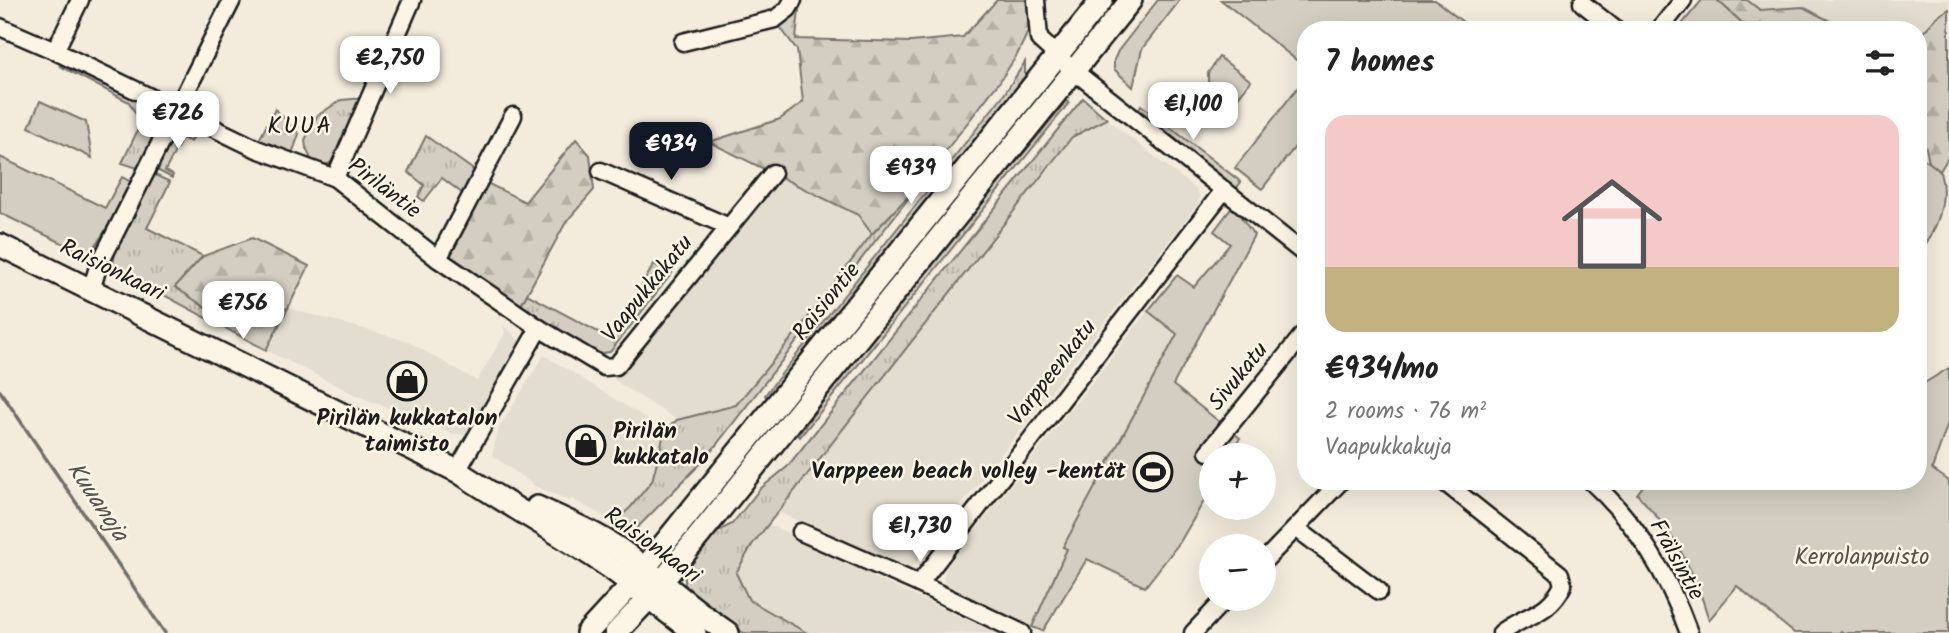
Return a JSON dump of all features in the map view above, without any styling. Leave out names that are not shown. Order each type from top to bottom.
[{"type":"main road","name":"Raisiontie","points":[[587,633],[638,577],[1102,0]]},
{"type":"main road","name":"Raisiontie","points":[[616,633],[655,591],[1131,0]]},
{"type":"main road","name":"Raisionkaari","points":[[0,245],[461,473],[493,485],[581,527],[617,548],[638,577],[695,633]]},
{"type":"main road","name":"Raisionkaari","points":[[655,591],[728,633]]},
{"type":"street","points":[[55,51],[80,0]]},
{"type":"street","points":[[91,290],[99,267],[232,0]]},
{"type":"street","points":[[335,178],[412,0]]},
{"type":"street","points":[[683,42],[775,19],[788,9],[793,0]]},
{"type":"street","points":[[1036,0],[1039,39],[1074,71],[1297,248]]},
{"type":"street","points":[[1666,21],[1683,0]]},
{"type":"street","points":[[1582,3],[1605,21]]},
{"type":"street","name":"Piriläntie","points":[[0,27],[257,149],[335,178],[438,259],[538,328]]},
{"type":"street","points":[[438,259],[513,116]]},
{"type":"street","points":[[601,171],[727,226]]},
{"type":"street","name":"Vaapukkakatu","points":[[538,328],[604,367],[615,366],[773,173]]},
{"type":"street","name":"Varppeenkatu","points":[[919,584],[1224,190]]},
{"type":"street","points":[[461,473],[538,328]]},
{"type":"street","name":"Sivukatu","points":[[1215,443],[1297,342]]},
{"type":"street","points":[[1276,549],[1332,490]]},
{"type":"street","points":[[1455,490],[1560,574],[1563,585],[1547,607],[1502,633]]},
{"type":"street","name":"Frälsintie","points":[[1600,490],[1626,518],[1648,550],[1664,577],[1689,633]]},
{"type":"street","points":[[1296,528],[1379,591]]},
{"type":"street","points":[[801,532],[1022,633]]},
{"type":"street","points":[[1193,633],[1214,611]]},
{"type":"shaded area","points":[[1747,0],[1949,0],[1949,92],[1927,120],[1927,21],[1774,21]]},
{"type":"shaded area","points":[[1107,119],[1197,190],[1200,197],[1198,204],[915,564],[902,568],[778,512],[1072,137]]},
{"type":"shaded area","points":[[779,177],[858,215],[872,234],[796,333],[736,405],[677,420],[614,380]]},
{"type":"shaded area","points":[[288,308],[407,341],[477,381],[505,333],[503,324],[526,347],[465,435],[454,434],[360,397],[266,350]]},
{"type":"shaded area","points":[[1148,311],[1177,334],[1063,546],[1067,549],[1032,627],[949,589],[943,580],[945,569]]},
{"type":"shaded area","points":[[544,355],[665,430],[652,481],[630,508],[614,522],[572,499],[570,501],[535,486],[492,455],[499,428]]},
{"type":"shaded area","points":[[768,524],[872,571],[871,576],[996,633],[807,633],[749,600],[736,573]]},
{"type":"green space","points":[[800,0],[796,39],[911,42],[963,37],[997,0],[1030,0],[1029,30],[1000,81],[919,185],[872,234],[858,215],[709,142],[780,119],[803,102],[797,50],[780,27],[792,17]]},
{"type":"green space","points":[[1158,0],[1180,0],[1142,49],[1133,87],[1114,69],[1114,60]]},
{"type":"green space","points":[[1221,0],[1435,0],[1462,21],[1297,21],[1297,61]]},
{"type":"green space","points":[[1702,0],[1717,0],[1740,21],[1684,21]]},
{"type":"green space","points":[[1717,0],[1747,0],[1760,10],[1803,7],[1830,21],[1740,21]]},
{"type":"green space","points":[[1949,9],[1949,156],[1940,171],[1929,163],[1927,153],[1927,28]]},
{"type":"green space","points":[[1219,57],[1251,81],[1228,110],[1208,92],[1208,73]]},
{"type":"green space","points":[[66,61],[164,110],[166,119],[141,169],[122,163],[144,117],[135,113],[129,102],[60,66]]},
{"type":"green space","points":[[1025,62],[1025,76],[1012,97],[781,386],[767,398],[765,395],[1005,93]]},
{"type":"green space","points":[[1297,88],[1297,144],[1262,189],[1235,168]]},
{"type":"green space","points":[[366,98],[339,157],[327,164],[313,164],[305,140],[317,116],[341,100]]},
{"type":"green space","points":[[1083,98],[1107,119],[1072,137],[752,545],[736,573],[749,600],[807,633],[744,633],[712,613],[691,595],[685,584],[685,573],[690,562],[711,535],[732,524],[760,489],[787,467]]},
{"type":"green space","points":[[1067,100],[1069,103],[800,437],[798,435],[863,349]]},
{"type":"green space","points":[[40,101],[86,122],[92,158],[29,127]]},
{"type":"green space","points":[[1141,105],[1241,182],[1236,189],[1139,109]]},
{"type":"green space","points":[[275,109],[299,134],[292,154],[287,155],[259,140]]},
{"type":"green space","points":[[186,121],[196,125],[198,130],[191,142],[182,138],[165,171],[173,175],[172,178],[153,168],[179,123]]},
{"type":"green space","points":[[426,136],[475,171],[463,194],[442,178],[424,201],[418,197],[424,185],[408,172]]},
{"type":"green space","points":[[576,139],[590,155],[594,190],[566,222],[521,305],[445,257],[487,183],[525,202]]},
{"type":"green space","points":[[0,157],[105,208],[122,177],[135,184],[89,256],[0,213]]},
{"type":"green space","points":[[1927,161],[1940,172],[1943,194],[1939,216],[1927,242]]},
{"type":"green space","points":[[976,170],[978,172],[964,195],[805,395],[801,392],[819,366]]},
{"type":"green space","points":[[153,174],[170,182],[147,228],[203,256],[175,287],[230,293],[252,314],[288,308],[266,350],[121,272],[113,264],[116,248]]},
{"type":"green space","points":[[919,185],[706,458],[635,530],[614,522],[630,508],[652,481],[665,430],[677,420],[736,405],[796,333],[872,234]]},
{"type":"green space","points":[[1233,206],[1254,235],[1173,385],[1240,438],[1237,443],[1199,443],[1199,510],[1180,542],[1145,587],[1087,559],[1043,631],[1032,627],[1067,549],[1063,547],[1177,334],[1148,311],[1177,275],[1194,287],[1230,244],[1214,231]]},
{"type":"green space","points":[[252,238],[309,266],[288,308],[252,314],[230,293],[205,307],[175,287],[203,256]]},
{"type":"green space","points":[[654,264],[672,273],[610,352],[596,354],[521,305],[527,294],[611,339]]},
{"type":"green space","name":"Kerrolanpuisto","points":[[1949,368],[1949,420],[1932,469],[1949,481],[1949,633],[1794,633],[1737,586],[1709,620],[1697,584],[1681,552],[1662,523],[1637,494],[1640,490],[1927,490],[1927,381]]},
{"type":"waterway","name":"Kuuanoja","points":[[0,391],[165,633]]},
{"type":"place","name":"Pirilän kukkatalon taimisto","points":[[407,381]]},
{"type":"place","name":"Pirilän kukkatalo","points":[[586,445]]},
{"type":"place","name":"Varppeen beach volley -kentät","points":[[1153,472]]},
{"type":"district","name":"KUUA","points":[[300,126]]}]
